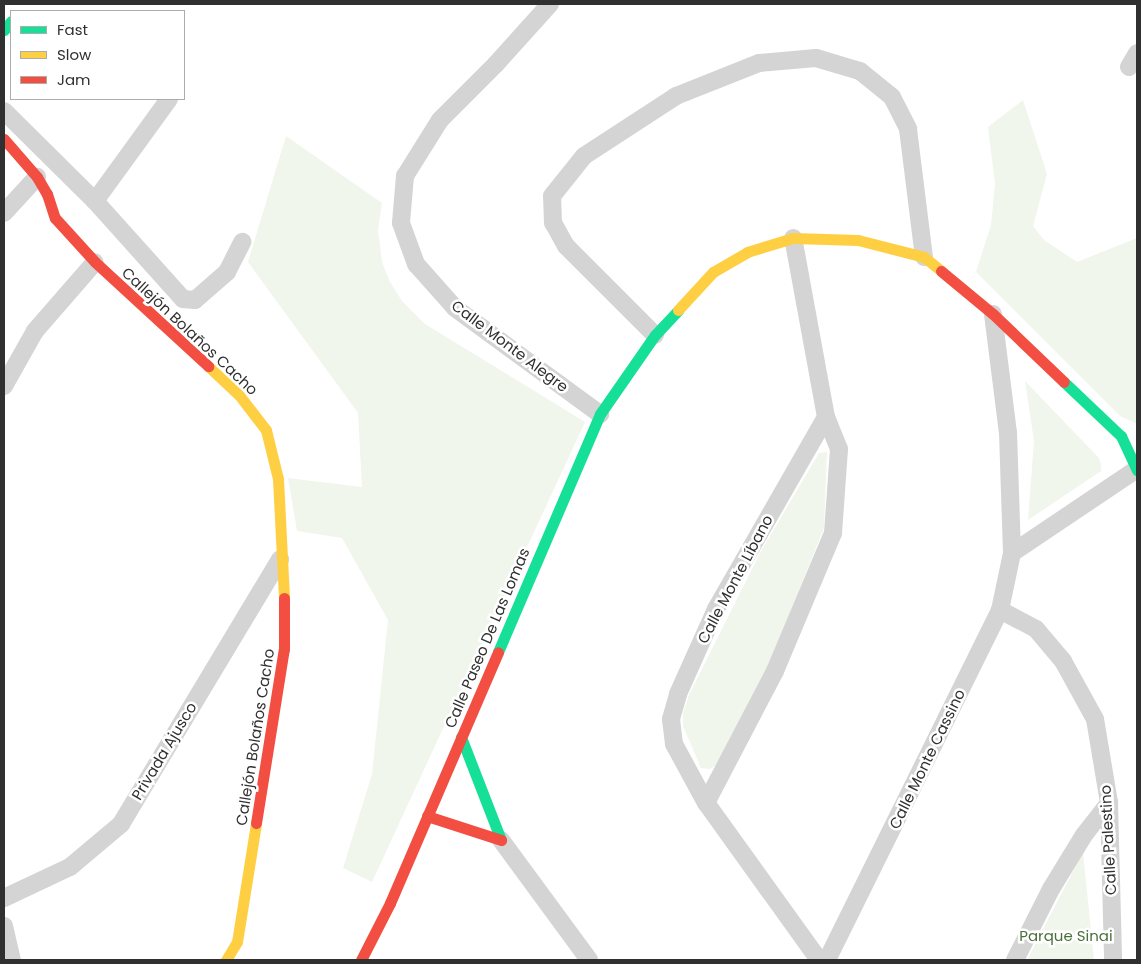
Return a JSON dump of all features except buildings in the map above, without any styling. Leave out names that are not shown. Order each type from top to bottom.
[{"type":"street","name":"Calle Monte Alegre","points":[[550,4],[496,64],[440,120],[405,176],[401,223],[416,264],[455,308],[600,414]]},
{"type":"street","points":[[655,335],[566,246],[554,223],[552,196],[584,156],[676,96],[759,63],[816,58],[860,71],[892,97],[908,129],[924,257],[993,314],[1121,436],[1137,469],[1012,552]]},
{"type":"street","points":[[95,201],[168,100]]},
{"type":"street","points":[[4,111],[95,201],[183,299],[195,300],[227,272],[242,242]]},
{"type":"street","name":"Callejón Bolaños Cacho","points":[[4,139],[37,178],[47,194],[55,218],[95,262],[239,394],[266,430],[278,479],[280,559],[285,610],[284,649],[237,942],[226,960]]},
{"type":"street","points":[[4,213],[37,178]]},
{"type":"street","name":"Calle Paseo De Las Lomas","points":[[368,957],[600,414],[655,335],[713,272],[747,252],[794,238],[858,240],[924,257]]},
{"type":"street","points":[[706,803],[775,671],[833,533],[839,449],[826,417],[794,238]]},
{"type":"street","points":[[4,386],[35,332],[95,262]]},
{"type":"street","name":"Calle Monte Cassino","points":[[827,960],[1000,610],[1012,552],[1008,433],[993,314]]},
{"type":"street","name":"Calle Monte Líbano","points":[[819,960],[706,803],[674,744],[671,719],[678,694],[716,609],[826,417]]},
{"type":"street","points":[[1121,436],[1137,440]]},
{"type":"street","name":"Privada Ajusco","points":[[4,898],[70,867],[121,824],[280,559]]},
{"type":"street","name":"Calle Palestino","points":[[1000,610],[1036,628],[1063,661],[1095,719],[1109,803],[1113,960]]},
{"type":"street","points":[[461,737],[501,840],[589,960]]},
{"type":"street","points":[[1015,960],[1075,851],[1109,803]]},
{"type":"street","points":[[427,816],[501,840]]},
{"type":"street","points":[[4,926],[12,960]]},
{"type":"green space","points":[[1023,100],[1047,174],[1033,226],[1044,240],[1077,262],[1137,238],[1137,424],[1120,416],[976,272],[991,225],[995,184],[988,127]]},
{"type":"green space","points":[[286,136],[382,203],[378,230],[382,262],[390,282],[402,301],[425,324],[585,422],[372,882],[343,868],[372,774],[388,620],[342,538],[297,531],[288,478],[362,487],[358,413],[248,262]]},
{"type":"green space","points":[[1025,381],[1099,458],[1101,464],[1101,471],[1028,520],[1034,441]]},
{"type":"green space","points":[[827,452],[824,528],[768,667],[718,764],[710,769],[701,768],[683,726],[683,713],[689,695],[760,553],[819,453]]},
{"type":"green space","name":"Parque Sinai","points":[[1083,852],[1094,960],[1027,960]]},
{"type":"traffic: fast","points":[[4,30],[10,22]]},
{"type":"traffic: fast","points":[[498,652],[600,414],[655,335],[678,310]]},
{"type":"traffic: fast","points":[[1064,382],[1121,436],[1137,470]]},
{"type":"traffic: fast","points":[[461,737],[501,840]]},
{"type":"traffic: slow","points":[[678,310],[713,272],[747,252],[793,238],[858,240],[924,257],[941,271]]},
{"type":"traffic: slow","points":[[208,366],[239,395],[266,430],[278,479],[284,598]]},
{"type":"traffic: slow","points":[[226,960],[237,942],[256,823]]},
{"type":"traffic: jam","points":[[4,139],[37,177],[47,194],[55,218],[95,262],[208,366]]},
{"type":"traffic: jam","points":[[941,271],[993,314],[1064,382]]},
{"type":"traffic: jam","points":[[256,823],[284,649],[284,598]]},
{"type":"traffic: jam","points":[[361,960],[390,903],[498,652]]},
{"type":"traffic: jam","points":[[427,816],[501,840]]}]
